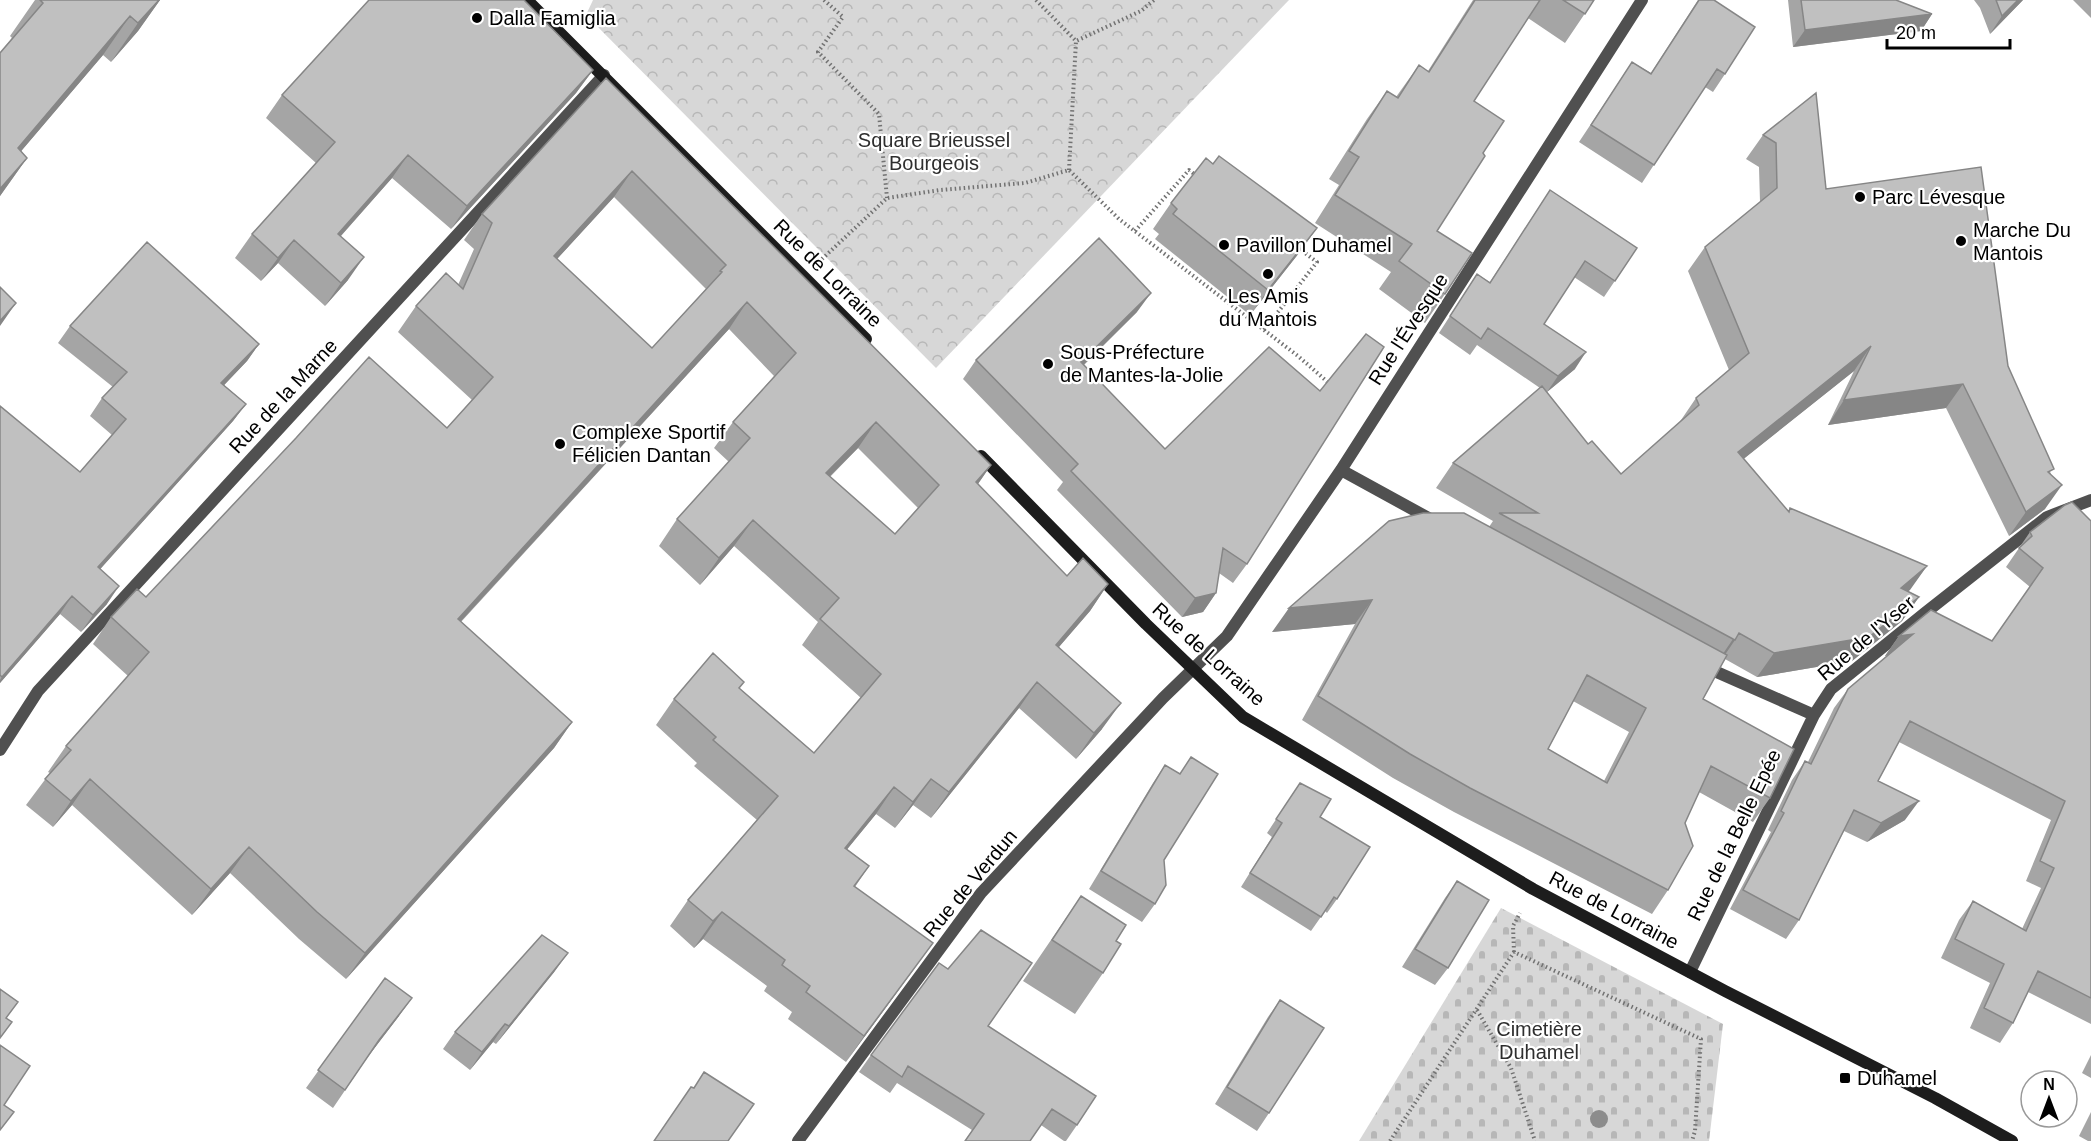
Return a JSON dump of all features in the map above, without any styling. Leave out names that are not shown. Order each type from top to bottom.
[{"type":"street","name":"Rue de Lorraine","points":[[527,0],[878,351]]},
{"type":"street","name":"Rue l'Évesque","points":[[1194,669],[1227,636],[1341,470],[1642,0]]},
{"type":"street","name":"Rue de la Marne","points":[[0,750],[38,691],[604,75]]},
{"type":"street","name":"Rue de Lorraine","points":[[970,445],[1146,624],[1243,717],[1533,889],[1935,1098],[2012,1141]]},
{"type":"street","points":[[1341,470],[1445,526]]},
{"type":"street","name":"Rue de l'Yser","points":[[1814,715],[1831,689],[2047,517],[2091,500]]},
{"type":"street","points":[[1692,660],[1712,671],[1814,715]]},
{"type":"street","name":"Rue de Verdun","points":[[798,1141],[981,893],[1163,698],[1194,669]]},
{"type":"street","name":"Rue de la Belle Epée","points":[[1690,972],[1814,715]]},
{"type":"path","points":[[824,0],[843,17],[818,52],[879,114],[887,198]]},
{"type":"path","points":[[1036,0],[1076,41],[1069,170],[1119,219],[1298,356],[1372,421]]},
{"type":"path","points":[[1076,41],[1141,10],[1154,0]]},
{"type":"path","points":[[802,274],[813,267],[887,198],[940,190],[1025,183],[1069,170]]},
{"type":"path","points":[[1135,231],[1189,170],[1208,184]]},
{"type":"path","points":[[1264,330],[1317,262],[1290,242]]},
{"type":"path","points":[[1390,1141],[1514,952],[1513,926],[1533,889]]},
{"type":"path","points":[[1514,952],[1701,1039],[1695,1131],[1692,1141]]},
{"type":"path","points":[[1477,1010],[1511,1068],[1534,1141]]},
{"type":"green space","name":"Square Brieussel Bourgeois","points":[[593,0],[1289,0],[936,368],[586,15]]},
{"type":"green space","name":"Cimetière Duhamel","points":[[1501,908],[1723,1024],[1709,1141],[1359,1141]]},
{"type":"building","points":[[40,0],[159,0],[138,23],[130,16],[18,148],[27,158],[0,189],[0,53],[43,3]]},
{"type":"building","points":[[369,0],[524,0],[593,70],[467,206],[408,155],[338,234],[364,257],[341,283],[294,240],[278,258],[252,234],[335,142],[282,95]]},
{"type":"building","points":[[1475,0],[1540,0],[1474,101],[1504,121],[1483,153],[1485,156],[1437,231],[1472,253],[1445,294],[1399,261],[1412,244],[1335,195],[1359,157],[1349,151],[1387,91],[1398,98],[1419,65],[1429,72]]},
{"type":"building","points":[[1563,0],[1594,0],[1585,14]]},
{"type":"building","points":[[1699,0],[1714,0],[1755,27],[1725,74],[1717,69],[1654,165],[1591,125],[1632,62],[1651,74]]},
{"type":"building","points":[[1801,0],[1896,0],[1932,14],[1805,30]]},
{"type":"building","points":[[1996,0],[2018,0],[2002,16]]},
{"type":"building","points":[[606,78],[991,465],[976,482],[1067,576],[1083,558],[1108,584],[1056,645],[1121,703],[1094,733],[1037,682],[949,792],[931,779],[913,802],[894,787],[845,848],[869,866],[854,886],[933,943],[864,1036],[806,992],[810,986],[782,965],[785,960],[722,912],[713,921],[688,900],[778,796],[713,740],[716,737],[674,699],[713,653],[744,682],[739,688],[814,753],[881,674],[820,619],[839,598],[753,520],[719,558],[677,519],[750,438],[733,422],[796,353],[747,302],[458,619],[572,722],[365,953],[317,912],[249,847],[211,889],[90,779],[71,801],[45,779],[71,750],[66,746],[149,652],[111,617],[137,589],[146,597],[369,357],[447,428],[493,377],[416,306],[446,273],[463,289],[492,223],[482,214]],"holes":[[[632,171],[726,265],[652,348],[554,256]],[[876,422],[939,485],[895,534],[826,473]]]},
{"type":"building","points":[[1816,93],[1826,189],[1981,167],[2008,366],[2054,469],[2048,472],[2062,485],[2026,512],[1963,384],[1844,400],[1871,346],[1738,452],[1789,512],[1790,508],[1927,566],[1901,588],[1919,597],[1869,637],[1774,653],[1739,633],[1735,640],[1733,639],[1499,513],[1538,513],[1453,463],[1542,386],[1588,444],[1592,441],[1621,474],[1699,405],[1696,398],[1749,353],[1705,247],[1777,188],[1776,143],[1763,135]]},
{"type":"building","points":[[1219,156],[1317,228],[1268,290],[1173,214],[1177,209],[1171,203],[1206,158],[1213,164]]},
{"type":"building","points":[[1550,190],[1637,248],[1615,281],[1585,261],[1544,324],[1586,352],[1558,376],[1488,328],[1481,339],[1450,316],[1477,274],[1490,283]]},
{"type":"building","points":[[1099,238],[1151,293],[1081,362],[1165,449],[1269,347],[1320,391],[1366,334],[1384,347],[1247,564],[1223,548],[1216,593],[1195,598],[1071,471],[1078,464],[976,360]]},
{"type":"building","points":[[147,242],[259,344],[221,383],[246,404],[98,567],[119,586],[93,615],[72,596],[2,677],[0,675],[0,406],[80,472],[126,419],[102,398],[127,372],[70,326]]},
{"type":"building","points":[[0,287],[16,303],[0,321]]},
{"type":"building","points":[[2072,502],[2091,521],[2091,998],[2038,971],[2013,1023],[1984,1008],[2004,964],[1955,939],[1973,901],[2026,931],[2054,868],[2040,861],[2065,801],[1910,721],[1878,781],[1919,801],[1881,823],[1854,810],[1799,920],[1743,890],[1784,813],[1781,811],[1805,761],[1811,764],[1848,689],[1913,634],[1899,636],[1931,610],[1992,641],[2043,568],[2019,548],[2032,536],[2030,532]]},
{"type":"building","points":[[1423,513],[1464,513],[1727,655],[1703,699],[1794,749],[1770,798],[1711,766],[1685,823],[1693,846],[1668,890],[1470,788],[1410,754],[1318,696],[1372,600],[1289,608],[1389,521]],"holes":[[[1587,675],[1646,708],[1607,783],[1548,749]]]},
{"type":"building","points":[[1191,757],[1218,774],[1164,860],[1166,885],[1155,904],[1101,871],[1165,765],[1180,774]]},
{"type":"building","points":[[1300,783],[1331,799],[1320,817],[1370,847],[1337,899],[1334,897],[1321,917],[1250,873],[1282,823],[1276,819]]},
{"type":"building","points":[[1457,881],[1489,900],[1448,968],[1415,949]]},
{"type":"building","points":[[1081,896],[1126,925],[1116,941],[1121,944],[1103,973],[1052,940]]},
{"type":"building","points":[[981,930],[1032,963],[988,1026],[1096,1096],[1077,1125],[1052,1109],[1030,1141],[965,1141],[984,1114],[908,1066],[902,1077],[871,1055],[939,963],[948,969]]},
{"type":"building","points":[[542,935],[568,953],[509,1026],[505,1024],[482,1052],[455,1032]]},
{"type":"building","points":[[385,978],[412,998],[379,1040],[345,1090],[318,1070]]},
{"type":"building","points":[[0,989],[18,1002],[6,1018],[12,1022],[0,1038]]},
{"type":"building","points":[[1280,1000],[1324,1028],[1269,1113],[1227,1087]]},
{"type":"building","points":[[0,1045],[30,1066],[4,1105],[14,1112],[0,1130]]},
{"type":"building","points":[[704,1072],[754,1104],[728,1141],[654,1141],[691,1087],[694,1088]]},
{"type":"place","name":"Dalla Famiglia","points":[[477,18]]},
{"type":"place","name":"Parc Lévesque","points":[[1860,197]]},
{"type":"place","name":"Marche Du Mantois","points":[[1961,241]]},
{"type":"place","name":"Pavillon Duhamel","points":[[1224,245]]},
{"type":"place","name":"Les Amis du Mantois","points":[[1268,274]]},
{"type":"place","name":"Sous-Préfecture de Mantes-la-Jolie","points":[[1048,364]]},
{"type":"place","name":"Complexe Sportif Félicien Dantan","points":[[560,444]]},
{"type":"place","name":"Duhamel","points":[[1845,1078]]}]
